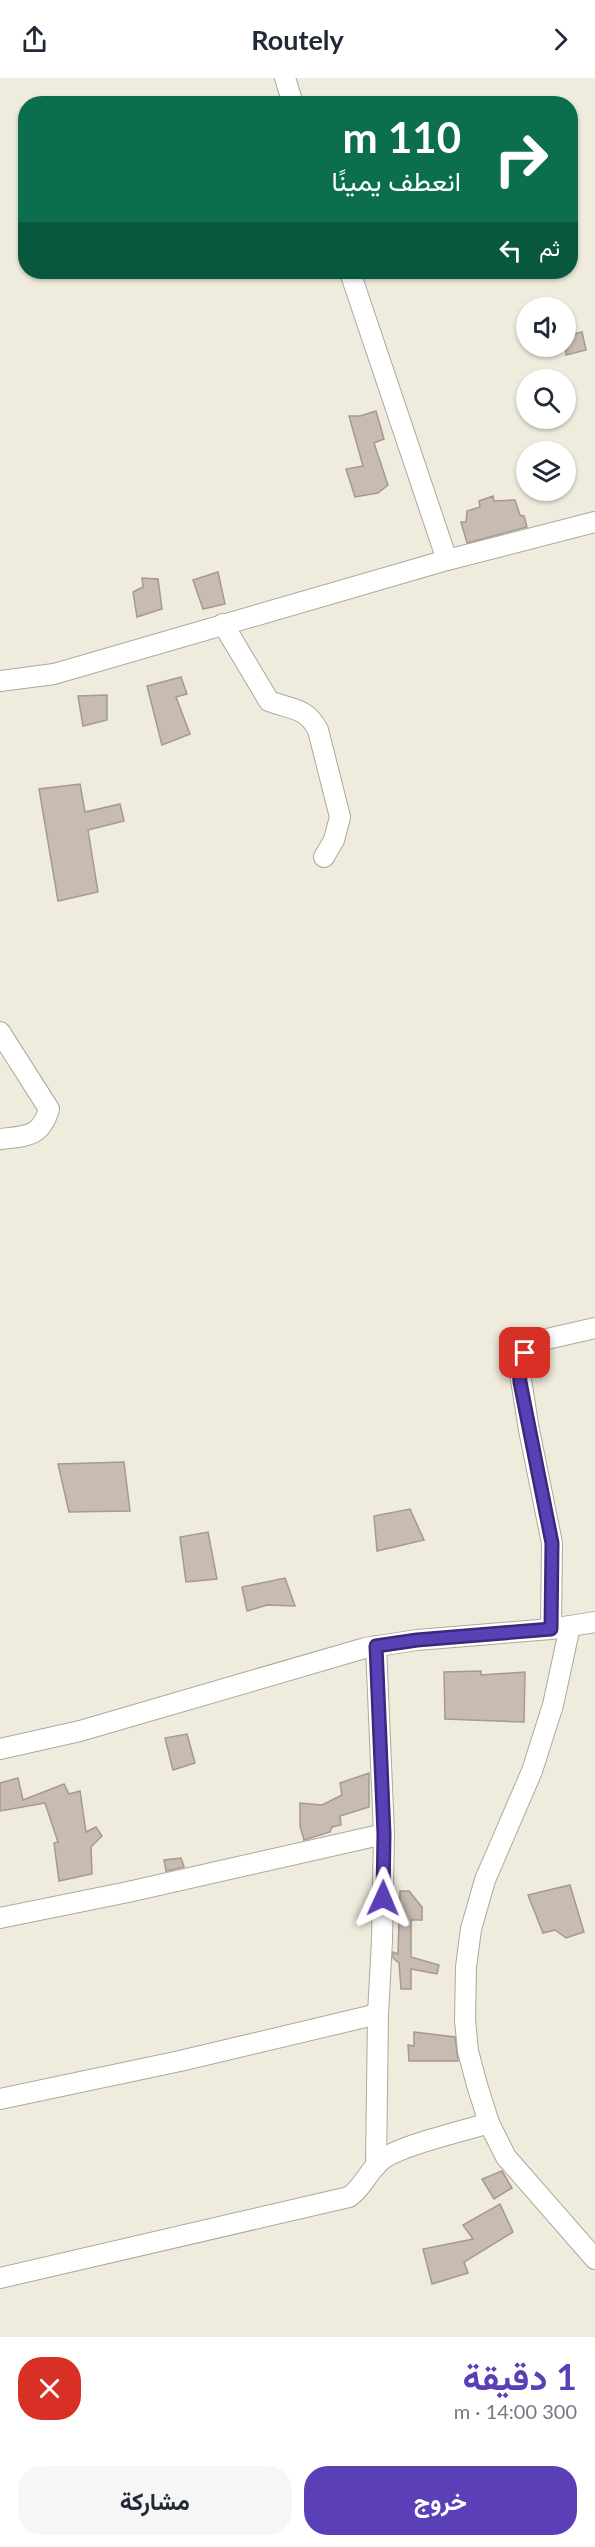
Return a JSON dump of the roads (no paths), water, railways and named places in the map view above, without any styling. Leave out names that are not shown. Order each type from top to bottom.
[{"type":"street","points":[[285,78],[291,96]]},
{"type":"street","points":[[352,279],[447,560]]},
{"type":"street","points":[[0,681],[54,674],[447,560],[595,522]]},
{"type":"street","points":[[223,624],[269,701],[304,711],[318,730],[340,817],[334,840],[324,857]]},
{"type":"street","points":[[0,1032],[49,1109],[44,1125],[32,1134],[0,1139]]},
{"type":"street","points":[[595,1328],[534,1342],[525,1353],[519,1367],[552,1543],[560,1628],[553,1706],[532,1772],[485,1880],[471,1929],[466,1967],[465,2020],[468,2051],[489,2123],[506,2157],[595,2259]]},
{"type":"street","points":[[0,1749],[80,1731],[304,1664],[376,1646],[417,1640],[560,1628],[595,1622]]},
{"type":"street","points":[[376,1646],[384,1834],[376,2166]]},
{"type":"street","points":[[0,1918],[128,1892],[384,1834]]},
{"type":"street","points":[[0,2099],[180,2061],[378,2014]]},
{"type":"street","points":[[0,2278],[349,2197],[359,2190],[383,2159],[398,2151],[489,2123]]}]
